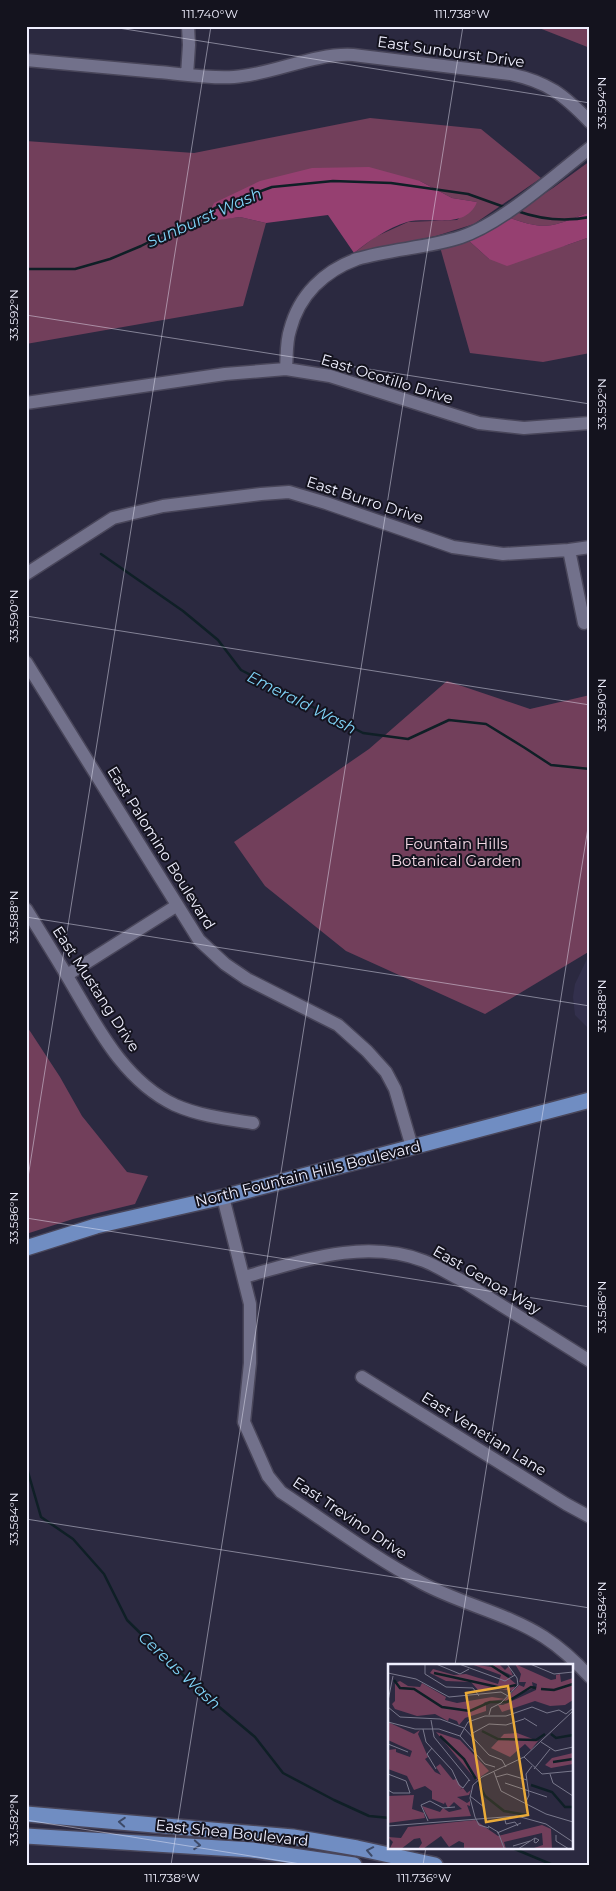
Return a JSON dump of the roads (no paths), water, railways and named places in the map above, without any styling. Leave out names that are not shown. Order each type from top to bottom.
[{"type":"main road","name":"North Fountain Hills Boulevard","points":[[26,1248],[96,1226],[223,1197],[590,1100]]},
{"type":"main road","name":"East Shea Boulevard","points":[[26,1814],[293,1837],[435,1865]]},
{"type":"main road","name":"East Shea Boulevard","points":[[26,1836],[252,1850],[354,1865]]},
{"type":"street","points":[[187,75],[188,26]]},
{"type":"street","name":"East Sunburst Drive","points":[[26,60],[187,75],[233,77],[256,74],[320,57],[353,55],[524,77],[558,91],[590,122]]},
{"type":"street","points":[[286,369],[290,329],[310,289],[324,277],[357,259],[442,242],[479,229],[536,190],[590,148]]},
{"type":"street","name":"East Ocotillo Drive","points":[[26,403],[225,374],[286,369],[330,376],[479,423],[524,428],[590,423]]},
{"type":"street","name":"East Burro Drive","points":[[26,574],[113,518],[163,506],[289,492],[326,502],[453,547],[504,554],[590,547]]},
{"type":"street","points":[[569,550],[584,622]]},
{"type":"street","name":"East Palomino Boulevard","points":[[26,662],[176,906],[199,940],[224,964],[247,979],[338,1025],[367,1051],[386,1072],[396,1089],[412,1147]]},
{"type":"street","points":[[67,975],[176,906]]},
{"type":"street","name":"East Mustang Drive","points":[[26,909],[117,1056],[134,1075],[152,1090],[174,1104],[196,1112],[253,1123]]},
{"type":"street","name":"East Trevino Drive","points":[[223,1197],[250,1304],[250,1363],[244,1422],[268,1476],[281,1492],[389,1565],[424,1585],[517,1623],[544,1637],[576,1661],[590,1677]]},
{"type":"street","name":"East Genoa Way","points":[[244,1277],[347,1252],[374,1251],[408,1256],[424,1261],[455,1277],[590,1360]]},
{"type":"street","name":"East Venetian Lane","points":[[362,1377],[590,1517]]},
{"type":"waterway","name":"Sunburst Wash","points":[[26,269],[75,269],[110,259],[141,246],[215,208],[272,187],[333,181],[391,183],[468,194],[507,208]]},
{"type":"waterway","name":"Sunburst Wash","points":[[517,211],[553,219],[590,217]]},
{"type":"waterway","name":"Emerald Wash","points":[[101,554],[183,611],[218,640],[241,670],[363,733],[408,739],[449,720],[486,724],[551,765],[590,769]]},
{"type":"waterway","name":"Cereus Wash","points":[[26,1465],[41,1517],[73,1539],[104,1574],[127,1620],[193,1685],[255,1737],[283,1773],[369,1816],[388,1818]]},
{"type":"waterway","name":"Cereus Wash","points":[[512,1848],[553,1865]]},
{"type":"park label","name":"Fountain Hills Botanical Garden","points":[[456,852]]}]
